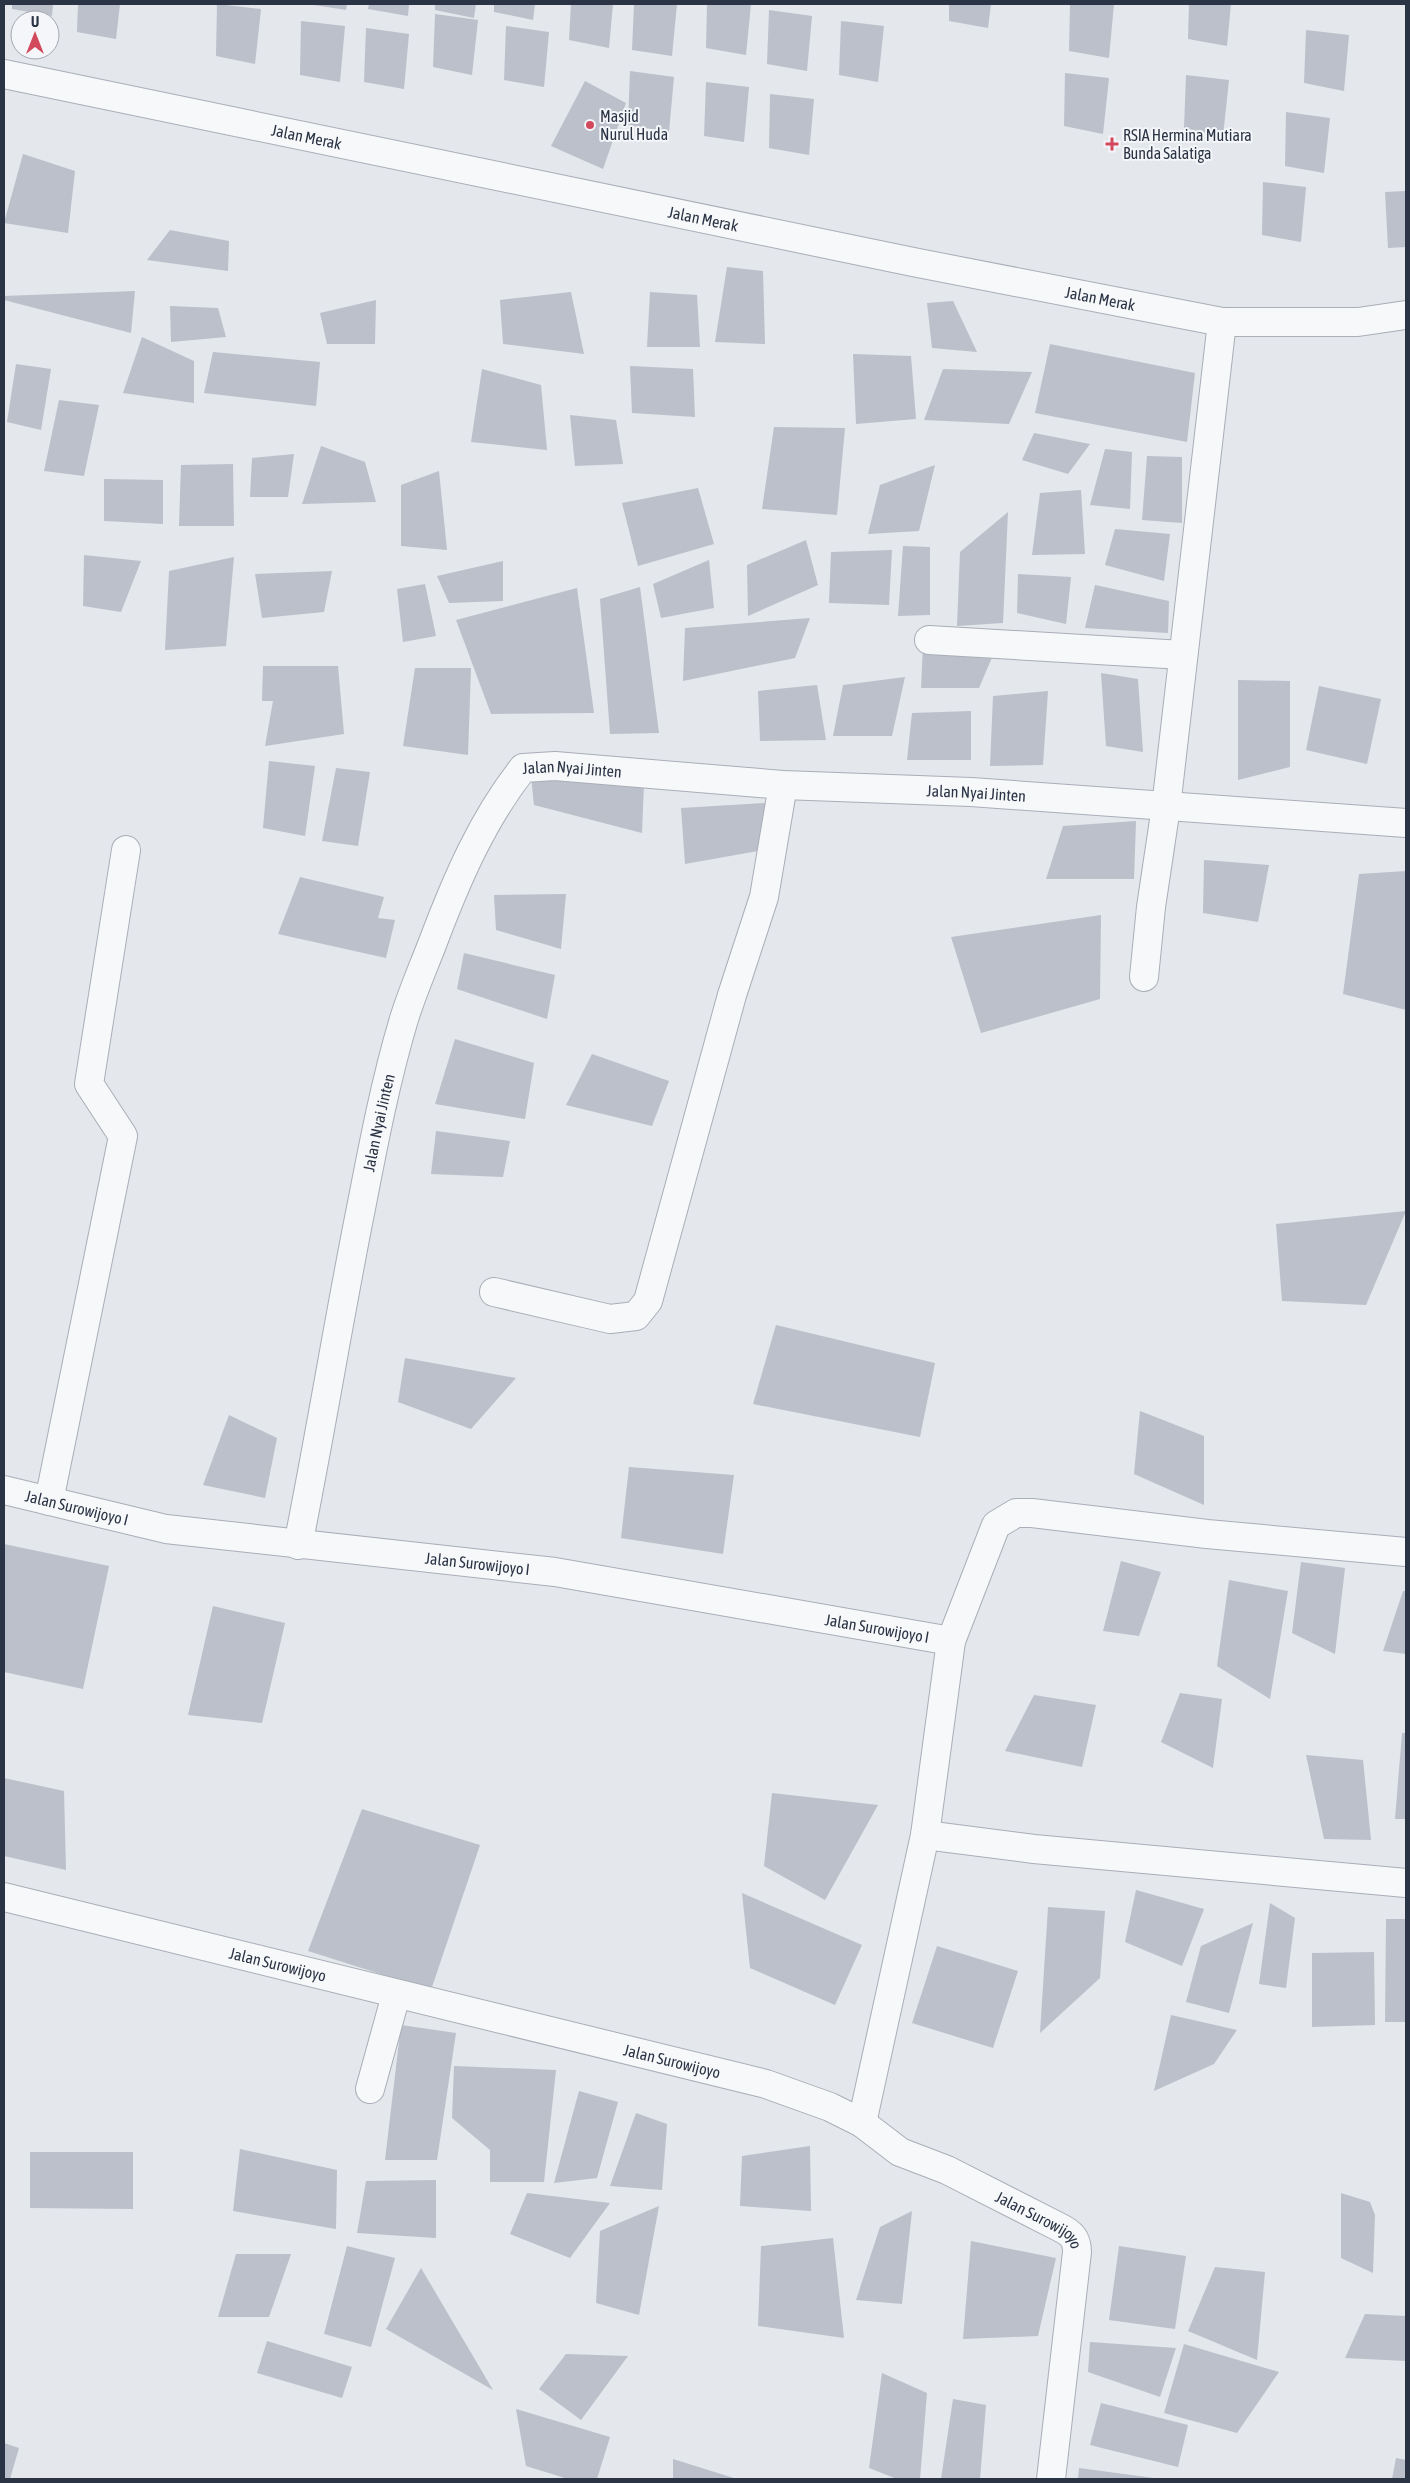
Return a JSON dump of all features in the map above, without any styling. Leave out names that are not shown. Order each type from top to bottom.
[{"type":"street","name":"Jalan Merak","points":[[4,74],[913,262],[1222,322],[1358,322],[1406,315]]},
{"type":"street","points":[[1144,977],[1151,907],[1166,807],[1222,322]]},
{"type":"street","points":[[928,640],[1183,655]]},
{"type":"street","name":"Jalan Nyai Jinten","points":[[298,1545],[324,1418],[341,1309],[382,1104],[402,1027],[448,902],[487,820],[502,794],[522,768],[555,766],[783,785],[971,792],[1406,824]]},
{"type":"street","points":[[494,1292],[610,1319],[636,1316],[648,1301],[732,995],[764,897],[783,785]]},
{"type":"street","points":[[49,1501],[122,1136],[89,1084],[126,850]]},
{"type":"street","name":"Jalan Surowijoyo I","points":[[4,1490],[166,1530],[555,1572],[951,1641]]},
{"type":"street","points":[[862,2123],[925,1835],[951,1641],[996,1526],[1016,1513],[1406,1552]]},
{"type":"street","points":[[925,1835],[1053,1851],[1406,1883]]},
{"type":"street","name":"Jalan Surowijoyo","points":[[4,1897],[766,2084],[830,2107],[862,2123],[900,2152],[947,2170],[1070,2233],[1077,2242],[1051,2479]]},
{"type":"street","points":[[370,2089],[396,1994]]},
{"type":"building","points":[[12,4],[53,4],[52,10],[12,9]]},
{"type":"building","points":[[78,4],[120,4],[116,39],[77,32]]},
{"type":"building","points":[[217,4],[261,9],[255,64],[216,56]]},
{"type":"building","points":[[315,4],[347,4],[346,10]]},
{"type":"building","points":[[369,4],[409,4],[408,16],[368,9]]},
{"type":"building","points":[[435,4],[476,4],[474,18],[435,10]]},
{"type":"building","points":[[494,4],[535,4],[533,20],[494,12]]},
{"type":"building","points":[[571,4],[613,4],[609,48],[569,40]]},
{"type":"building","points":[[634,4],[677,4],[672,56],[632,50]]},
{"type":"building","points":[[707,4],[751,4],[746,55],[706,48]]},
{"type":"building","points":[[949,4],[991,4],[988,28],[949,21]]},
{"type":"building","points":[[1070,4],[1114,4],[1109,58],[1069,51]]},
{"type":"building","points":[[1189,4],[1231,4],[1227,46],[1188,39]]},
{"type":"building","points":[[769,10],[812,16],[807,71],[767,64]]},
{"type":"building","points":[[435,14],[478,20],[472,75],[433,67]]},
{"type":"building","points":[[301,21],[345,26],[340,82],[300,75]]},
{"type":"building","points":[[841,21],[884,26],[878,82],[839,75]]},
{"type":"building","points":[[506,26],[549,32],[544,87],[504,80]]},
{"type":"building","points":[[366,28],[409,34],[404,89],[364,82]]},
{"type":"building","points":[[1306,30],[1349,35],[1344,91],[1304,83]]},
{"type":"building","points":[[630,71],[674,77],[669,132],[628,125]]},
{"type":"building","points":[[1065,73],[1109,78],[1103,134],[1064,126]]},
{"type":"building","points":[[1186,75],[1229,80],[1223,136],[1184,128]]},
{"type":"building","name":"Masjid Nurul Huda","points":[[585,81],[626,103],[603,169],[551,146]]},
{"type":"building","points":[[706,82],[749,87],[744,142],[704,136]]},
{"type":"building","points":[[770,94],[814,99],[809,155],[769,148]]},
{"type":"building","points":[[1286,112],[1330,118],[1324,173],[1285,166]]},
{"type":"building","points":[[23,154],[75,171],[68,233],[4,223]]},
{"type":"building","points":[[1263,182],[1306,187],[1301,242],[1262,235]]},
{"type":"building","points":[[1406,191],[1406,247],[1388,248],[1385,192]]},
{"type":"building","points":[[170,230],[229,241],[228,271],[147,260]]},
{"type":"building","points":[[727,267],[763,271],[765,344],[715,342]]},
{"type":"building","points":[[135,291],[131,333],[4,300],[4,296]]},
{"type":"building","points":[[571,292],[584,354],[503,344],[500,300]]},
{"type":"building","points":[[650,292],[697,295],[700,347],[647,347]]},
{"type":"building","points":[[376,300],[375,344],[327,344],[320,313]]},
{"type":"building","points":[[953,301],[977,352],[932,348],[927,303]]},
{"type":"building","points":[[170,306],[218,308],[226,337],[171,342]]},
{"type":"building","points":[[142,337],[194,361],[194,403],[123,393]]},
{"type":"building","points":[[1050,344],[1195,373],[1187,442],[1035,413]]},
{"type":"building","points":[[213,352],[320,362],[316,406],[204,393]]},
{"type":"building","points":[[853,354],[911,356],[916,419],[856,424]]},
{"type":"building","points":[[16,364],[51,369],[41,430],[7,422]]},
{"type":"building","points":[[630,366],[693,369],[695,417],[632,413]]},
{"type":"building","points":[[482,369],[541,385],[547,450],[471,442]]},
{"type":"building","points":[[943,369],[1032,372],[1009,424],[924,420]]},
{"type":"building","points":[[59,400],[99,405],[84,476],[44,471]]},
{"type":"building","points":[[570,415],[616,420],[623,464],[575,466]]},
{"type":"building","points":[[774,427],[845,428],[837,515],[762,509]]},
{"type":"building","points":[[1034,433],[1090,444],[1068,474],[1022,460]]},
{"type":"building","points":[[321,446],[365,462],[376,502],[302,504]]},
{"type":"building","points":[[1105,449],[1132,452],[1130,509],[1090,505]]},
{"type":"building","points":[[294,454],[288,497],[250,497],[252,458]]},
{"type":"building","points":[[1147,456],[1182,457],[1182,523],[1142,520]]},
{"type":"building","points":[[233,464],[234,526],[179,526],[181,465]]},
{"type":"building","points":[[935,465],[919,531],[868,534],[880,485]]},
{"type":"building","points":[[439,471],[447,550],[401,546],[401,485]]},
{"type":"building","points":[[104,479],[163,480],[163,524],[104,521]]},
{"type":"building","points":[[698,488],[714,544],[638,566],[622,503]]},
{"type":"building","points":[[1081,490],[1085,554],[1032,555],[1040,493]]},
{"type":"building","points":[[1008,512],[1003,623],[957,626],[960,552]]},
{"type":"building","points":[[1115,529],[1170,534],[1164,581],[1105,565]]},
{"type":"building","points":[[806,540],[818,585],[748,616],[747,565]]},
{"type":"building","points":[[903,546],[930,547],[930,615],[898,616]]},
{"type":"building","points":[[892,550],[889,605],[829,603],[831,552]]},
{"type":"building","points":[[84,555],[141,561],[121,612],[83,606]]},
{"type":"building","points":[[234,557],[226,646],[165,650],[169,571]]},
{"type":"building","points":[[709,560],[714,608],[661,618],[653,584]]},
{"type":"building","points":[[503,561],[503,601],[449,603],[437,576]]},
{"type":"building","points":[[332,571],[324,612],[262,618],[255,574]]},
{"type":"building","points":[[1018,574],[1071,577],[1066,624],[1017,613]]},
{"type":"building","points":[[425,584],[436,636],[403,642],[397,589]]},
{"type":"building","points":[[1095,585],[1169,601],[1168,633],[1085,628]]},
{"type":"building","points":[[640,587],[659,733],[610,734],[600,599]]},
{"type":"building","points":[[577,588],[594,713],[491,714],[456,620]]},
{"type":"building","points":[[810,618],[795,658],[683,681],[685,628]]},
{"type":"building","points":[[923,646],[996,648],[979,688],[921,688]]},
{"type":"building","points":[[263,666],[338,666],[344,734],[265,746],[273,701],[262,701]]},
{"type":"building","points":[[415,668],[471,668],[468,755],[403,746]]},
{"type":"building","points":[[1101,673],[1138,679],[1143,752],[1106,746]]},
{"type":"building","points":[[905,677],[892,736],[833,736],[843,685]]},
{"type":"building","points":[[1238,680],[1290,681],[1290,767],[1238,780]]},
{"type":"building","points":[[817,685],[826,740],[760,741],[758,691]]},
{"type":"building","points":[[1319,686],[1381,699],[1367,764],[1306,750]]},
{"type":"building","points":[[1048,691],[1043,765],[990,766],[993,696]]},
{"type":"building","points":[[971,711],[971,760],[907,760],[912,713]]},
{"type":"building","points":[[269,761],[315,766],[305,836],[263,828]]},
{"type":"building","points":[[336,768],[370,772],[358,846],[322,841]]},
{"type":"building","points":[[531,776],[644,783],[642,833],[534,805]]},
{"type":"building","points":[[766,803],[758,851],[685,864],[681,808]]},
{"type":"building","points":[[1136,821],[1134,879],[1046,879],[1063,826]]},
{"type":"building","points":[[1204,860],[1269,865],[1258,922],[1203,913]]},
{"type":"building","points":[[1406,871],[1406,1010],[1343,994],[1359,874]]},
{"type":"building","points":[[300,877],[384,897],[378,918],[395,920],[386,958],[278,934]]},
{"type":"building","points":[[566,894],[561,949],[496,930],[494,895]]},
{"type":"building","points":[[1101,915],[1100,999],[981,1033],[951,937]]},
{"type":"building","points":[[464,953],[555,975],[547,1019],[457,989]]},
{"type":"building","points":[[455,1039],[534,1063],[525,1119],[435,1104]]},
{"type":"building","points":[[592,1054],[669,1081],[652,1126],[566,1105]]},
{"type":"building","points":[[436,1131],[510,1141],[503,1177],[431,1174]]},
{"type":"building","points":[[1406,1211],[1366,1305],[1282,1301],[1276,1224]]},
{"type":"building","points":[[776,1325],[935,1363],[920,1437],[753,1404]]},
{"type":"building","points":[[405,1358],[516,1378],[471,1429],[398,1402]]},
{"type":"building","points":[[1140,1411],[1204,1436],[1204,1505],[1134,1474]]},
{"type":"building","points":[[229,1415],[277,1438],[265,1498],[203,1485]]},
{"type":"building","points":[[629,1467],[734,1475],[723,1554],[621,1538]]},
{"type":"building","points":[[4,1544],[109,1566],[83,1689],[4,1672]]},
{"type":"building","points":[[1121,1561],[1161,1572],[1139,1636],[1103,1631]]},
{"type":"building","points":[[1301,1562],[1345,1568],[1335,1654],[1292,1633]]},
{"type":"building","points":[[1229,1580],[1288,1591],[1270,1699],[1217,1666]]},
{"type":"building","points":[[1403,1591],[1406,1591],[1406,1654],[1383,1651]]},
{"type":"building","points":[[213,1606],[285,1623],[262,1723],[188,1715]]},
{"type":"building","points":[[1180,1693],[1222,1699],[1213,1768],[1161,1742]]},
{"type":"building","points":[[1034,1695],[1096,1705],[1082,1767],[1005,1751]]},
{"type":"building","points":[[1402,1733],[1406,1733],[1406,1819],[1395,1819]]},
{"type":"building","points":[[1306,1755],[1363,1760],[1371,1840],[1324,1839]]},
{"type":"building","points":[[4,1778],[64,1791],[66,1870],[4,1856]]},
{"type":"building","points":[[772,1793],[878,1805],[825,1900],[764,1866]]},
{"type":"building","points":[[362,1809],[480,1845],[431,1990],[308,1951]]},
{"type":"building","points":[[1136,1890],[1204,1909],[1182,1966],[1125,1942]]},
{"type":"building","points":[[742,1893],[862,1945],[835,2005],[750,1968]]},
{"type":"building","points":[[1270,1903],[1295,1918],[1286,1988],[1259,1984]]},
{"type":"building","points":[[1048,1907],[1105,1911],[1100,1978],[1040,2033]]},
{"type":"building","points":[[1386,1919],[1406,1919],[1406,2022],[1385,2022]]},
{"type":"building","points":[[1253,1923],[1229,2013],[1186,2002],[1201,1946]]},
{"type":"building","points":[[937,1946],[1018,1971],[993,2048],[912,2023]]},
{"type":"building","points":[[1374,1952],[1375,2025],[1312,2027],[1312,1953]]},
{"type":"building","points":[[1171,2015],[1237,2030],[1214,2064],[1154,2091]]},
{"type":"building","points":[[401,2025],[456,2033],[437,2160],[385,2160]]},
{"type":"building","points":[[454,2066],[556,2070],[544,2182],[490,2182],[490,2150],[452,2118]]},
{"type":"building","points":[[579,2091],[618,2102],[597,2178],[554,2183]]},
{"type":"building","points":[[636,2113],[667,2124],[662,2190],[610,2186]]},
{"type":"building","points":[[810,2146],[811,2211],[740,2206],[742,2156]]},
{"type":"building","points":[[240,2149],[337,2170],[336,2229],[233,2211]]},
{"type":"building","points":[[30,2152],[133,2152],[133,2209],[30,2208]]},
{"type":"building","points":[[436,2180],[436,2238],[357,2233],[366,2181]]},
{"type":"building","points":[[527,2193],[610,2203],[570,2258],[510,2234]]},
{"type":"building","points":[[1341,2193],[1370,2202],[1375,2215],[1373,2273],[1341,2258]]},
{"type":"building","points":[[659,2206],[639,2315],[596,2303],[600,2231]]},
{"type":"building","points":[[912,2211],[902,2304],[856,2300],[880,2227]]},
{"type":"building","points":[[833,2238],[844,2338],[758,2326],[761,2246]]},
{"type":"building","points":[[971,2241],[1056,2258],[1038,2336],[963,2339]]},
{"type":"building","points":[[347,2246],[395,2258],[371,2347],[324,2334]]},
{"type":"building","points":[[1119,2246],[1186,2256],[1175,2329],[1109,2320]]},
{"type":"building","points":[[236,2254],[291,2254],[269,2317],[218,2317]]},
{"type":"building","points":[[1215,2267],[1265,2272],[1257,2360],[1188,2331]]},
{"type":"building","points":[[421,2268],[493,2390],[386,2329]]},
{"type":"building","points":[[1365,2314],[1406,2316],[1406,2361],[1345,2358]]},
{"type":"building","points":[[267,2341],[352,2367],[342,2398],[257,2373]]},
{"type":"building","points":[[1090,2342],[1176,2348],[1160,2397],[1088,2372]]},
{"type":"building","points":[[1184,2344],[1279,2372],[1237,2433],[1164,2413]]},
{"type":"building","points":[[566,2354],[628,2356],[581,2420],[539,2389]]},
{"type":"building","points":[[882,2373],[927,2393],[920,2479],[897,2479],[869,2468]]},
{"type":"building","points":[[953,2399],[986,2405],[980,2479],[941,2479]]},
{"type":"building","points":[[1101,2403],[1188,2425],[1178,2467],[1090,2445]]},
{"type":"building","points":[[516,2409],[610,2437],[597,2479],[568,2479],[526,2466]]},
{"type":"building","points":[[4,2443],[19,2448],[10,2479],[4,2479]]},
{"type":"building","points":[[1396,2458],[1406,2460],[1406,2479],[1392,2479]]},
{"type":"building","points":[[673,2459],[737,2479],[673,2479]]},
{"type":"building","points":[[1079,2468],[1154,2478],[1154,2479],[1078,2479]]},
{"type":"place","name":"Masjid Nurul Huda","points":[[590,125]]},
{"type":"place","name":"RSIA Hermina Mutiara Bunda Salatiga","points":[[1112,144]]}]
